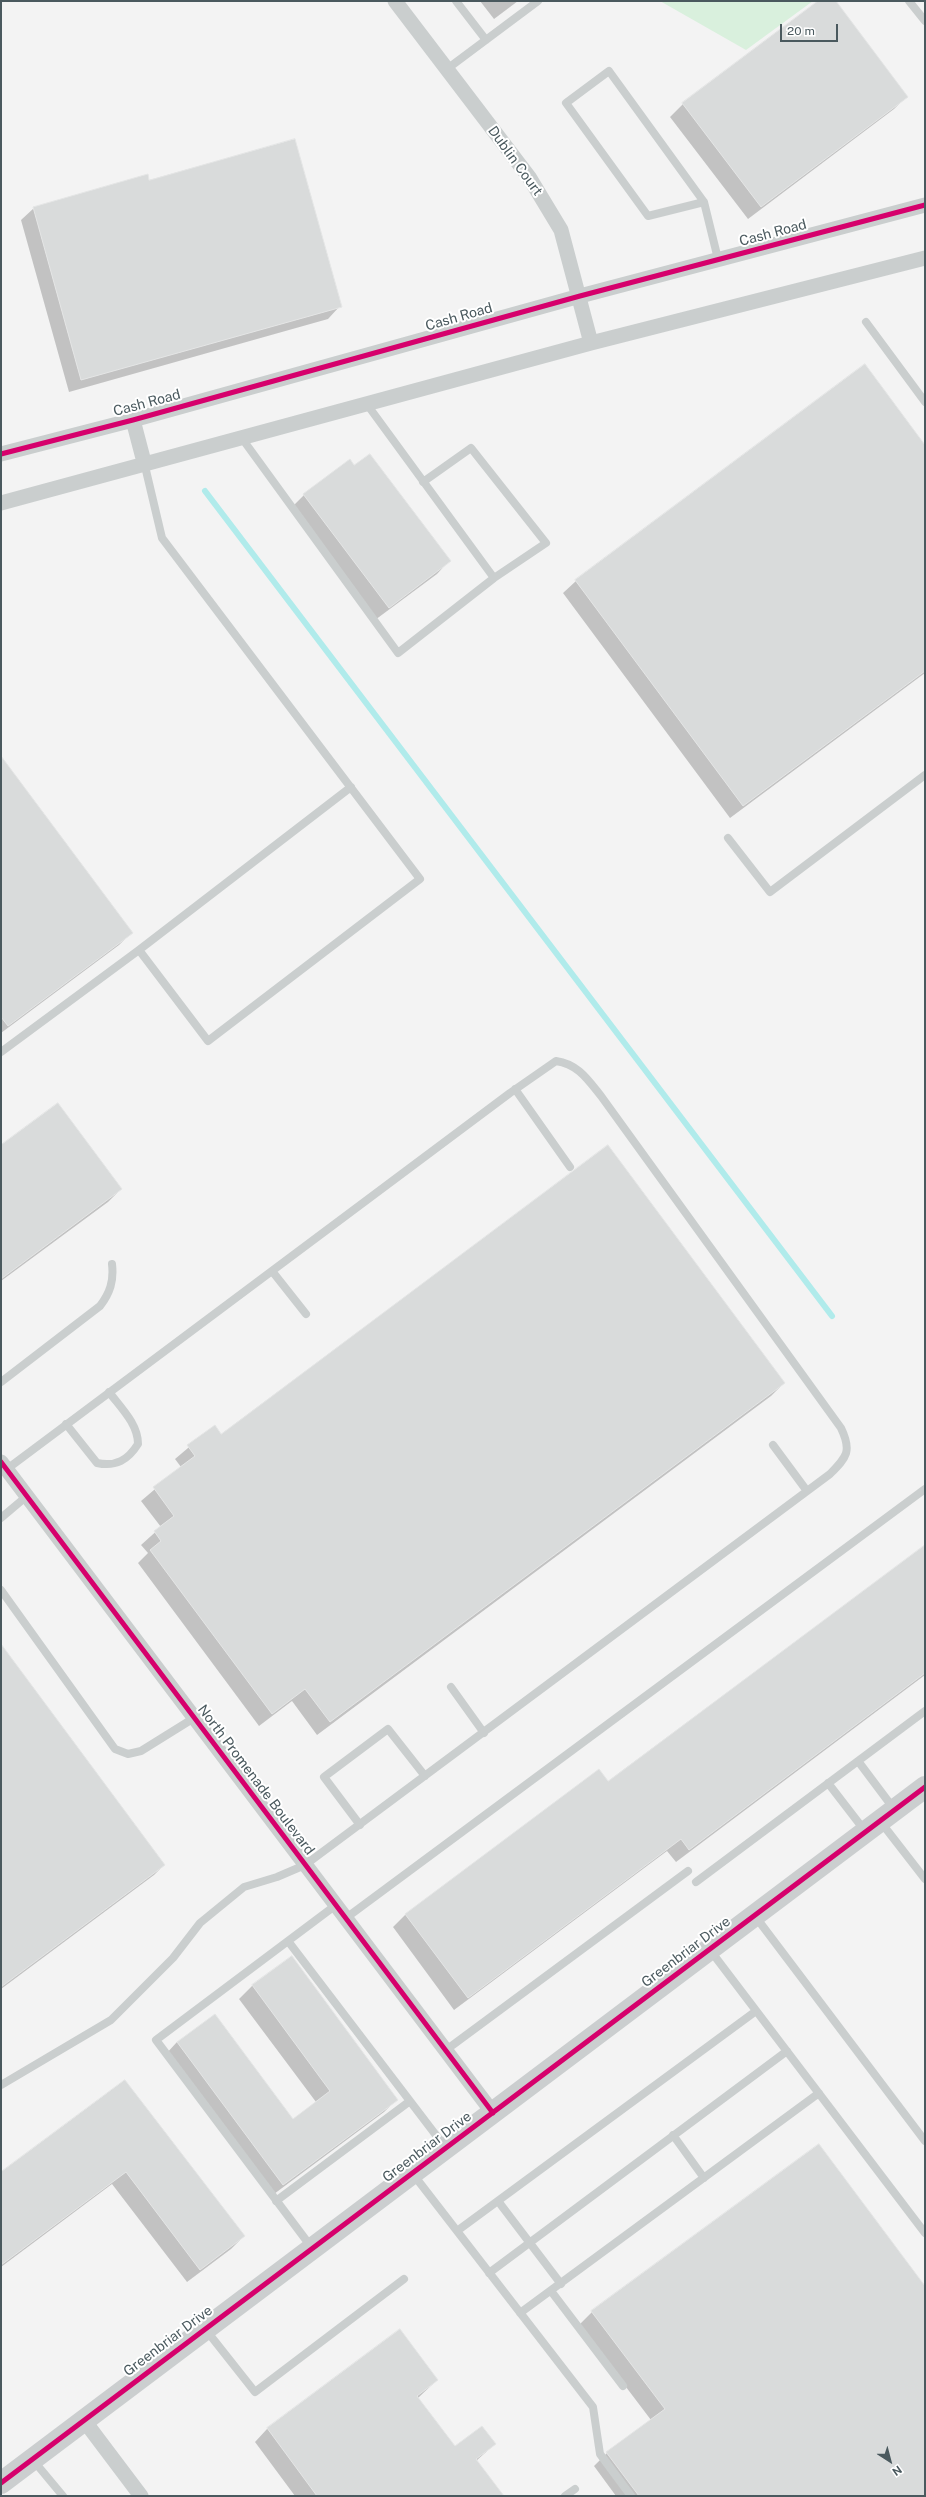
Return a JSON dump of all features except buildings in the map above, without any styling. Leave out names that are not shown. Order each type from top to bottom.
[{"type":"street","name":"Dublin Court","points":[[395,1],[528,177],[561,230],[580,296],[591,343]]},
{"type":"street","name":"Cash Road","points":[[1,454],[134,420],[580,296],[925,205]]},
{"type":"street","points":[[1,503],[144,462],[591,343],[925,258]]},
{"type":"street","points":[[134,420],[144,462]]},
{"type":"street","name":"North Promenade Boulevard","points":[[4,1465],[494,2113]]},
{"type":"street","name":"Greenbriar Drive","points":[[1,2483],[83,2419],[494,2113],[925,1787]]},
{"type":"street","points":[[83,2419],[141,2496]]},
{"type":"lane","points":[[456,1],[486,40]]},
{"type":"lane","points":[[447,69],[538,1]]},
{"type":"lane","points":[[909,1],[925,21]]},
{"type":"lane","points":[[704,202],[648,216],[566,103],[609,71],[704,202],[718,259]]},
{"type":"lane","points":[[866,322],[925,402]]},
{"type":"lane","points":[[366,403],[494,578]]},
{"type":"lane","points":[[240,437],[398,653],[494,578],[546,543],[471,448],[423,482]]},
{"type":"lane","points":[[139,950],[208,1041],[420,879],[162,538],[144,462]]},
{"type":"lane","points":[[728,838],[770,892],[925,774]]},
{"type":"lane","points":[[1,1052],[139,950],[351,787]]},
{"type":"lane","points":[[1,2085],[111,2020],[173,1958],[200,1923],[244,1887],[277,1877],[305,1865],[360,1825],[807,1491],[845,1459],[848,1442],[841,1428],[602,1096],[578,1069],[568,1063],[556,1061],[515,1089],[66,1424],[4,1465]]},
{"type":"lane","points":[[515,1089],[570,1167]]},
{"type":"lane","points":[[1,1382],[100,1306],[109,1294],[114,1275],[112,1264]]},
{"type":"lane","points":[[272,1271],[306,1314]]},
{"type":"lane","points":[[66,1424],[97,1463],[117,1464],[125,1459],[138,1444],[138,1434],[133,1424],[109,1392]]},
{"type":"lane","points":[[773,1445],[807,1491]]},
{"type":"lane","points":[[346,1918],[925,1489]]},
{"type":"lane","points":[[1,1518],[27,1496]]},
{"type":"lane","points":[[1,1590],[115,1749],[128,1754],[141,1751],[194,1718]]},
{"type":"lane","points":[[450,1687],[484,1733]]},
{"type":"lane","points":[[696,1882],[925,1711]]},
{"type":"lane","points":[[360,1825],[324,1777],[353,1755],[388,1729],[425,1776]]},
{"type":"lane","points":[[858,1761],[880,1820],[925,1879]]},
{"type":"lane","points":[[828,1783],[880,1820]]},
{"type":"lane","points":[[446,2050],[688,1871]]},
{"type":"lane","points":[[312,2248],[156,2040],[336,1905]]},
{"type":"lane","points":[[755,1915],[925,2141]]},
{"type":"lane","points":[[288,1941],[446,2148]]},
{"type":"lane","points":[[710,1950],[925,2233]]},
{"type":"lane","points":[[457,2231],[756,2011]]},
{"type":"lane","points":[[489,2272],[787,2051]]},
{"type":"lane","points":[[520,2313],[819,2094]]},
{"type":"lane","points":[[276,2201],[410,2101]]},
{"type":"lane","points":[[673,2135],[704,2178]]},
{"type":"lane","points":[[412,2174],[593,2407],[600,2454],[631,2496]]},
{"type":"lane","points":[[498,2201],[560,2284]]},
{"type":"lane","points":[[205,2328],[255,2392],[404,2279]]},
{"type":"lane","points":[[551,2291],[623,2386]]},
{"type":"lane","points":[[32,2459],[63,2496]]},
{"type":"lane","points":[[565,2496],[575,2489]]},
{"type":"green space","points":[[660,1],[813,1],[746,50]]},
{"type":"waterway","points":[[205,491],[832,1316]]},
{"type":"cycle path","points":[[1,454],[133,420],[580,296],[925,205]]},
{"type":"cycle path","points":[[1,1462],[493,2113]]},
{"type":"cycle path","points":[[1,2483],[925,1787]]}]
